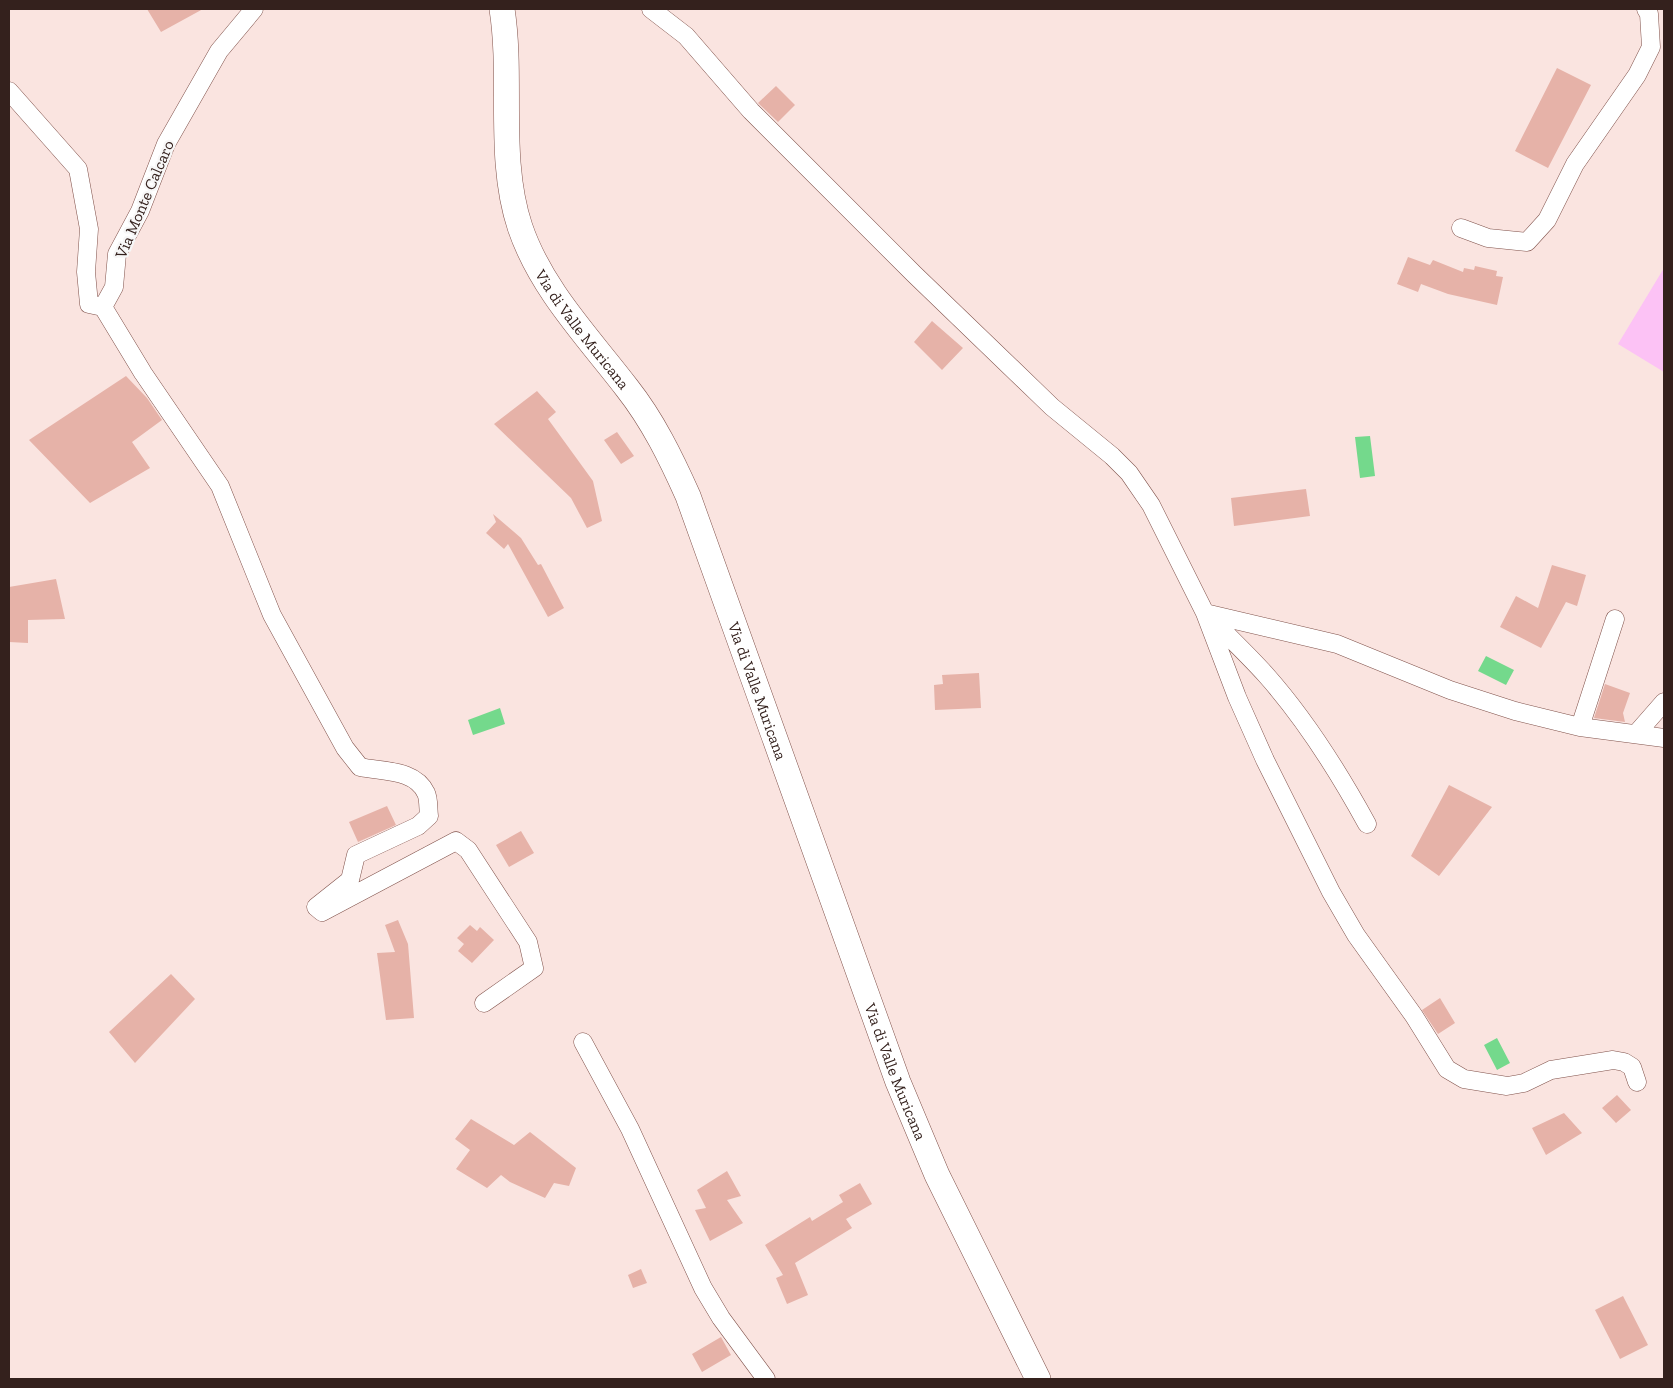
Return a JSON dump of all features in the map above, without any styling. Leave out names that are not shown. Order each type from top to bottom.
[{"type":"street","name":"Via Monte Calcaro","points":[[9,91],[78,169],[89,229],[86,272],[89,304],[103,307],[114,287],[117,254],[140,211],[166,144],[219,51],[254,9]]},
{"type":"street","name":"Via di Valle Muricana","points":[[502,9],[506,46],[510,178],[515,212],[522,235],[539,270],[562,305],[628,389],[655,428],[692,503],[898,1082],[941,1183],[1038,1379]]},
{"type":"street","points":[[651,9],[686,36],[751,111],[914,274],[1052,407],[1125,469],[1151,505],[1205,613],[1237,697],[1265,760],[1335,901],[1356,935],[1414,1016],[1447,1069],[1464,1079],[1508,1086],[1524,1083],[1551,1070],[1613,1060],[1624,1062],[1632,1067],[1637,1082]]},
{"type":"street","points":[[1461,228],[1488,238],[1527,242],[1547,220],[1575,164],[1636,76],[1651,47],[1649,14],[1646,9]]},
{"type":"street","points":[[103,307],[143,373],[220,486],[272,615],[345,748],[360,767],[409,775],[418,781],[427,794],[429,816],[418,826],[356,855],[350,880],[316,906],[322,912],[456,841],[468,850],[528,942],[534,968],[484,1003]]},
{"type":"street","points":[[1205,613],[1331,642],[1482,702],[1580,727],[1664,738]]},
{"type":"street","points":[[1205,613],[1266,675],[1299,716],[1327,755],[1367,824]]},
{"type":"street","points":[[1580,727],[1615,619]]},
{"type":"street","points":[[1636,734],[1664,702]]},
{"type":"street","points":[[584,1042],[630,1129],[703,1288],[721,1318],[766,1379]]},
{"type":"shaded area","points":[[1664,268],[1664,372],[1618,344]]},
{"type":"shaded area","points":[[1370,436],[1375,476],[1360,478],[1355,437]]},
{"type":"shaded area","points":[[1486,656],[1514,670],[1506,685],[1478,671]]},
{"type":"shaded area","points":[[500,708],[505,724],[473,735],[468,720]]},
{"type":"shaded area","points":[[1497,1038],[1510,1063],[1497,1070],[1484,1045]]},
{"type":"building","points":[[147,9],[203,9],[161,32]]},
{"type":"building","points":[[1557,68],[1591,85],[1548,168],[1515,151]]},
{"type":"building","points":[[776,86],[795,105],[778,122],[758,103]]},
{"type":"building","points":[[1408,257],[1430,265],[1433,260],[1463,272],[1464,268],[1474,270],[1475,266],[1497,271],[1496,276],[1503,277],[1497,305],[1448,294],[1421,284],[1418,292],[1397,284]]},
{"type":"building","points":[[932,321],[963,348],[942,370],[914,342]]},
{"type":"building","points":[[126,376],[147,398],[162,420],[132,442],[150,468],[90,503],[29,440]]},
{"type":"building","points":[[537,391],[556,412],[548,419],[593,481],[602,521],[587,528],[571,498],[494,424]]},
{"type":"building","points":[[617,432],[634,456],[621,464],[604,440]]},
{"type":"building","points":[[1306,489],[1310,516],[1234,526],[1231,498]]},
{"type":"building","points":[[493,514],[521,538],[538,565],[541,564],[564,608],[548,617],[508,544],[504,549],[486,533],[496,522]]},
{"type":"building","points":[[1552,565],[1586,575],[1577,606],[1566,602],[1541,648],[1500,627],[1516,596],[1538,608]]},
{"type":"building","points":[[56,579],[65,619],[28,620],[28,643],[9,642],[9,587]]},
{"type":"building","points":[[979,673],[981,708],[935,710],[934,685],[943,684],[942,675]]},
{"type":"building","points":[[1605,684],[1630,693],[1623,713],[1625,722],[1594,718]]},
{"type":"building","points":[[1449,785],[1492,807],[1439,876],[1411,856]]},
{"type":"building","points":[[387,806],[396,825],[358,842],[349,822]]},
{"type":"building","points":[[521,831],[534,853],[509,867],[496,845]]},
{"type":"building","points":[[398,920],[408,944],[414,1018],[386,1020],[377,953],[395,952],[385,925]]},
{"type":"building","points":[[470,925],[477,931],[480,927],[494,940],[472,963],[458,951],[464,944],[457,938]]},
{"type":"building","points":[[171,974],[195,999],[135,1063],[109,1032]]},
{"type":"building","points":[[1440,998],[1455,1023],[1438,1034],[1422,1010]]},
{"type":"building","points":[[1617,1095],[1631,1110],[1616,1123],[1602,1108]]},
{"type":"building","points":[[1564,1113],[1582,1133],[1546,1155],[1532,1128]]},
{"type":"building","points":[[471,1119],[514,1145],[530,1132],[576,1168],[569,1186],[554,1183],[545,1198],[510,1182],[501,1175],[487,1188],[456,1169],[470,1150],[455,1139]]},
{"type":"building","points":[[727,1171],[741,1196],[727,1200],[743,1223],[710,1241],[695,1210],[706,1208],[697,1190]]},
{"type":"building","points":[[860,1183],[872,1204],[846,1219],[852,1228],[795,1263],[808,1295],[787,1304],[776,1278],[783,1275],[765,1245],[810,1217],[812,1221],[843,1202],[839,1195]]},
{"type":"building","points":[[641,1269],[647,1283],[633,1288],[628,1275]]},
{"type":"building","points":[[1623,1296],[1648,1345],[1620,1359],[1595,1310]]},
{"type":"building","points":[[721,1337],[731,1355],[702,1372],[692,1354]]}]
